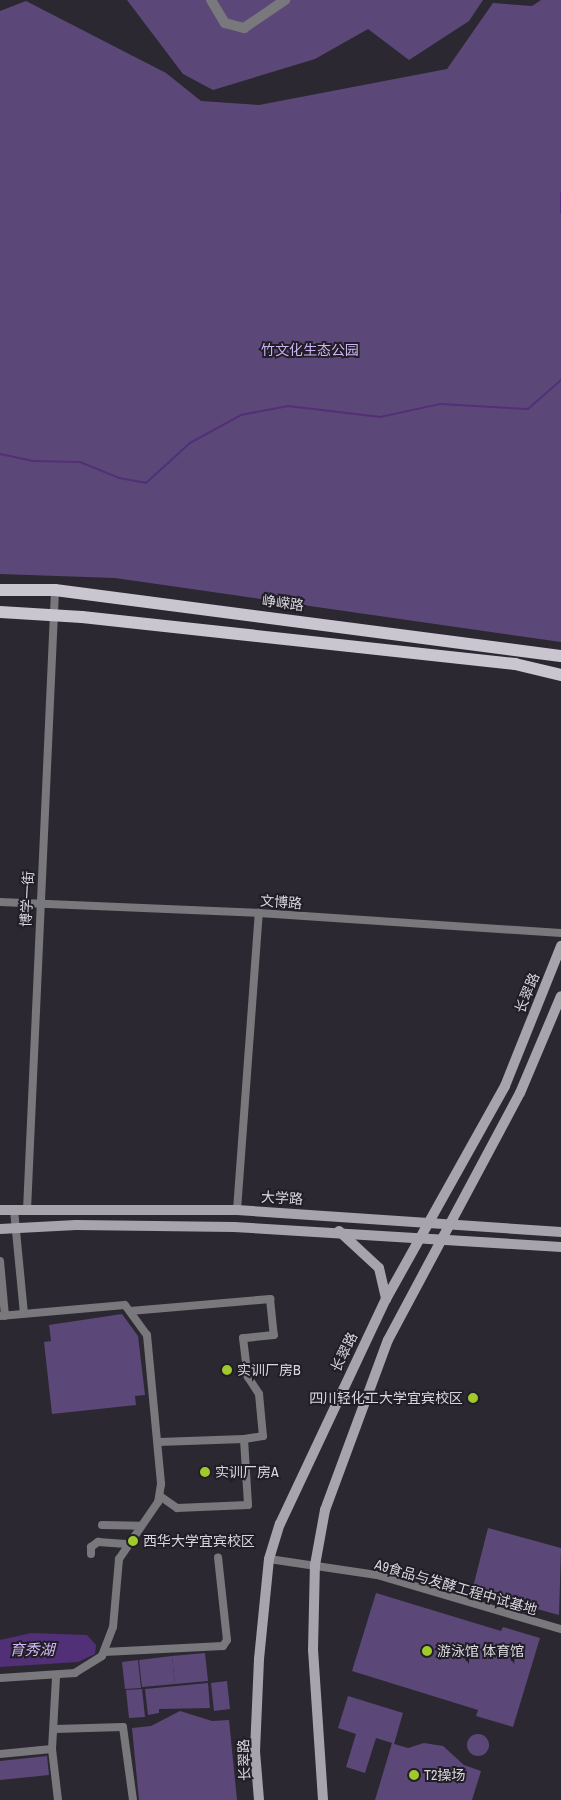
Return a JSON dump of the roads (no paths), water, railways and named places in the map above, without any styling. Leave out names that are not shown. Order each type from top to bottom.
[{"type":"main road","name":"峥嵘路","points":[[0,590],[55,590],[561,656]]},
{"type":"main road","points":[[0,612],[515,664],[561,675]]},
{"type":"main road","name":"长翠路","points":[[260,1800],[255,1751],[259,1658],[269,1559],[313,1451],[386,1298],[422,1237],[505,1086],[561,946]]},
{"type":"main road","points":[[323,1800],[314,1689],[315,1565],[345,1446],[388,1340],[520,1093],[561,996]]},
{"type":"main road","name":"大学路","points":[[0,1210],[237,1210],[431,1220],[561,1232]]},
{"type":"main road","points":[[0,1229],[76,1225],[339,1231],[561,1247]]},
{"type":"main road","points":[[339,1231],[379,1268],[386,1298]]},
{"type":"street","points":[[211,0],[225,23],[244,28],[285,0]]},
{"type":"street","name":"博学一街","points":[[27,1210],[55,590]]},
{"type":"street","name":"文博路","points":[[0,902],[40,902],[259,913],[561,933]]},
{"type":"street","points":[[237,1210],[259,913]]},
{"type":"street","points":[[14,1210],[24,1314]]},
{"type":"street","points":[[0,1261],[2,1316],[125,1305],[147,1335],[159,1442],[160,1496],[141,1526],[126,1544],[119,1559],[113,1627],[104,1652],[83,1670],[56,1676],[0,1678]]},
{"type":"street","points":[[130,1311],[270,1299],[274,1335],[243,1338],[248,1377],[259,1394],[263,1436],[244,1439],[159,1442]]},
{"type":"street","points":[[160,1496],[177,1508],[248,1504],[244,1439]]},
{"type":"street","points":[[102,1525],[141,1526]]},
{"type":"street","points":[[91,1554],[91,1547],[98,1542],[126,1544]]},
{"type":"street","points":[[104,1652],[223,1646],[227,1640],[218,1557]]},
{"type":"street","name":"A9食品与发酵工程中试基地","points":[[269,1559],[376,1575],[561,1629]]},
{"type":"street","points":[[56,1676],[55,1729],[52,1749],[58,1800]]},
{"type":"street","points":[[55,1729],[123,1727],[133,1800]]},
{"type":"street","points":[[0,1754],[52,1749]]},
{"type":"water","name":"育秀湖","points":[[31,1633],[87,1635],[96,1645],[95,1654],[78,1662],[0,1667],[0,1640]]},
{"type":"waterway","points":[[561,193],[561,213]]},
{"type":"waterway","points":[[0,454],[33,461],[80,462],[119,478],[146,483],[190,443],[241,415],[288,406],[380,417],[440,404],[528,409],[561,380]]},
{"type":"place","name":"实训厂房B","points":[[227,1370]]},
{"type":"place","name":"四川轻化工大学宜宾校区","points":[[473,1398]]},
{"type":"place","name":"实训厂房A","points":[[205,1472]]},
{"type":"place","name":"西华大学宜宾校区","points":[[133,1541]]},
{"type":"place","name":"游泳馆 体育馆","points":[[427,1651]]},
{"type":"place","name":"T2操场","points":[[414,1775]]},
{"type":"park label","name":"竹文化生态公园","points":[[310,350]]}]
